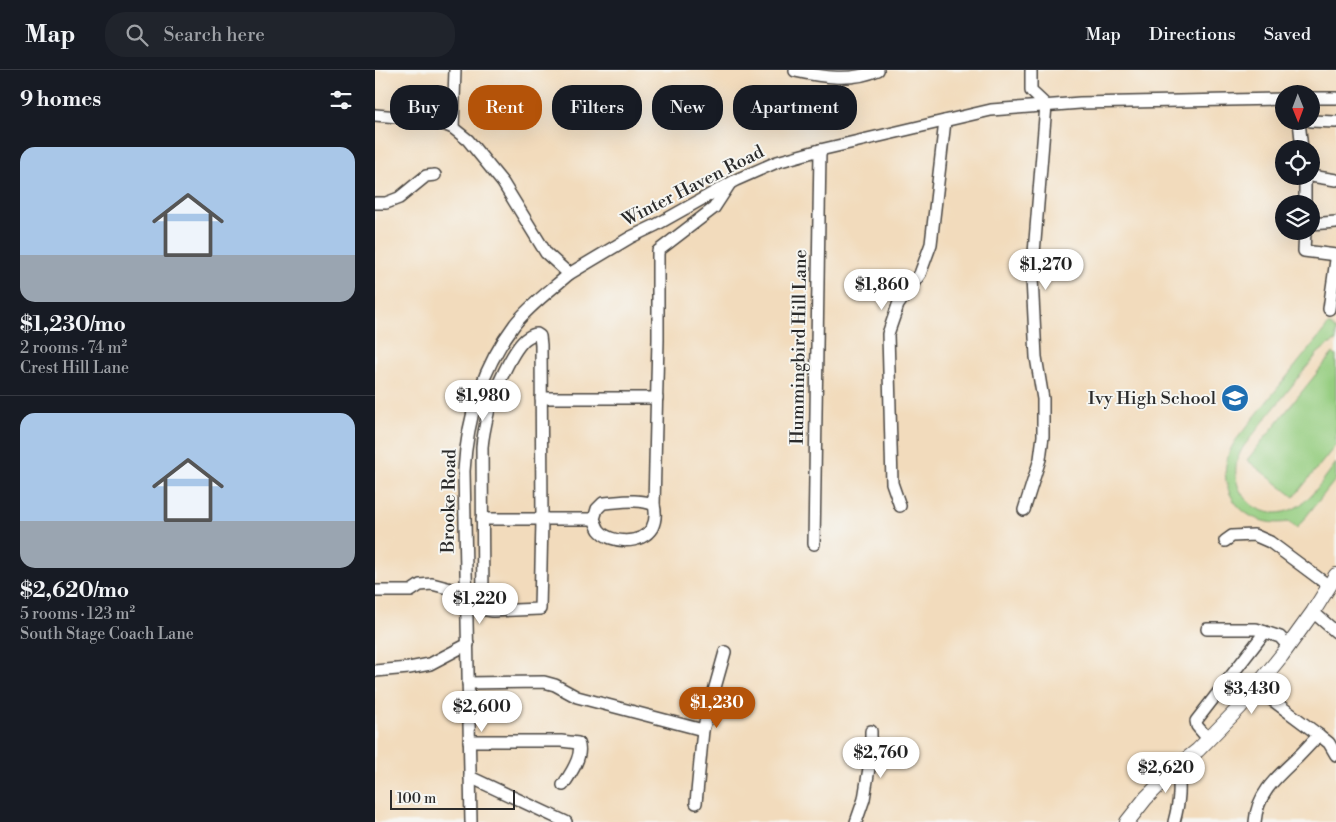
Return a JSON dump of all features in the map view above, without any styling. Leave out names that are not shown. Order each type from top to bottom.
[{"type":"main road","points":[[1127,822],[1146,798],[1178,766],[1198,750],[1240,707],[1288,646],[1333,581]]},
{"type":"street","points":[[454,85],[455,70]]},
{"type":"street","points":[[795,71],[821,77],[856,77],[877,70]]},
{"type":"street","points":[[1024,510],[1040,460],[1043,436],[1043,399],[1036,358],[1032,278],[1046,105],[1031,91],[1031,70]]},
{"type":"street","points":[[1320,99],[1336,98]]},
{"type":"street","name":"Winter Haven Road","points":[[569,274],[631,237],[730,184],[777,162],[820,150],[991,110],[1080,103],[1275,99]]},
{"type":"street","points":[[375,115],[390,116]]},
{"type":"street","points":[[900,506],[892,483],[888,334],[898,305],[920,274],[931,244],[945,121]]},
{"type":"street","points":[[1320,121],[1336,122]]},
{"type":"street","points":[[456,130],[468,140],[503,183],[545,253],[569,274]]},
{"type":"street","name":"Hummingbird Hill Lane","points":[[814,544],[820,150]]},
{"type":"street","points":[[375,203],[386,203],[399,198],[426,176],[435,175]]},
{"type":"street","points":[[1320,177],[1336,180]]},
{"type":"street","points":[[655,505],[639,501],[603,503],[597,509],[595,519],[598,529],[605,536],[615,540],[629,541],[644,536],[651,530],[655,517],[658,250],[714,208],[730,184]]},
{"type":"street","points":[[1320,223],[1336,222]]},
{"type":"street","points":[[1305,240],[1304,251],[1336,255]]},
{"type":"street","points":[[1329,309],[1336,260]]},
{"type":"street","name":"Brooke Road","points":[[471,822],[464,471],[470,419],[479,388],[497,352],[515,324],[532,306],[569,274]]},
{"type":"street","points":[[467,607],[493,611],[541,609],[541,345],[540,336],[537,334],[525,338],[515,352],[498,386],[490,407],[484,432],[482,447],[483,608]]},
{"type":"street","points":[[541,398],[657,398]]},
{"type":"street","points":[[482,519],[595,519]]},
{"type":"street","points":[[1225,541],[1232,536],[1254,535],[1271,542],[1333,581]]},
{"type":"street","points":[[375,590],[411,591],[420,585],[432,584],[466,594]]},
{"type":"street","points":[[1313,612],[1336,632]]},
{"type":"street","points":[[1207,629],[1256,629],[1280,637],[1288,646]]},
{"type":"street","points":[[1209,739],[1197,726],[1197,720],[1265,632]]},
{"type":"street","points":[[375,670],[409,668],[430,664],[468,644]]},
{"type":"street","points":[[696,803],[703,730],[725,652]]},
{"type":"street","points":[[468,683],[544,682],[577,697],[703,730]]},
{"type":"street","points":[[1256,688],[1329,743],[1336,755]]},
{"type":"street","points":[[857,822],[865,798],[871,756],[871,731]]},
{"type":"street","points":[[1255,822],[1262,797],[1271,782],[1319,735]]},
{"type":"street","points":[[469,741],[561,741],[578,743],[580,747],[578,758],[563,785]]},
{"type":"street","points":[[1174,822],[1179,803],[1180,782],[1178,766]]},
{"type":"street","points":[[470,777],[566,822]]},
{"type":"green space","points":[[1329,324],[1336,330],[1336,341],[1318,353],[1244,446],[1237,460],[1236,474],[1239,487],[1245,498],[1255,507],[1267,512],[1280,513],[1295,508],[1307,500],[1336,463],[1336,479],[1297,528],[1288,522],[1271,522],[1255,518],[1243,510],[1233,499],[1227,486],[1225,471],[1228,456],[1236,440]]},
{"type":"green space","points":[[1333,353],[1336,356],[1336,445],[1294,497],[1247,460]]},
{"type":"place","name":"Ivy High School","points":[[1235,398]]}]
